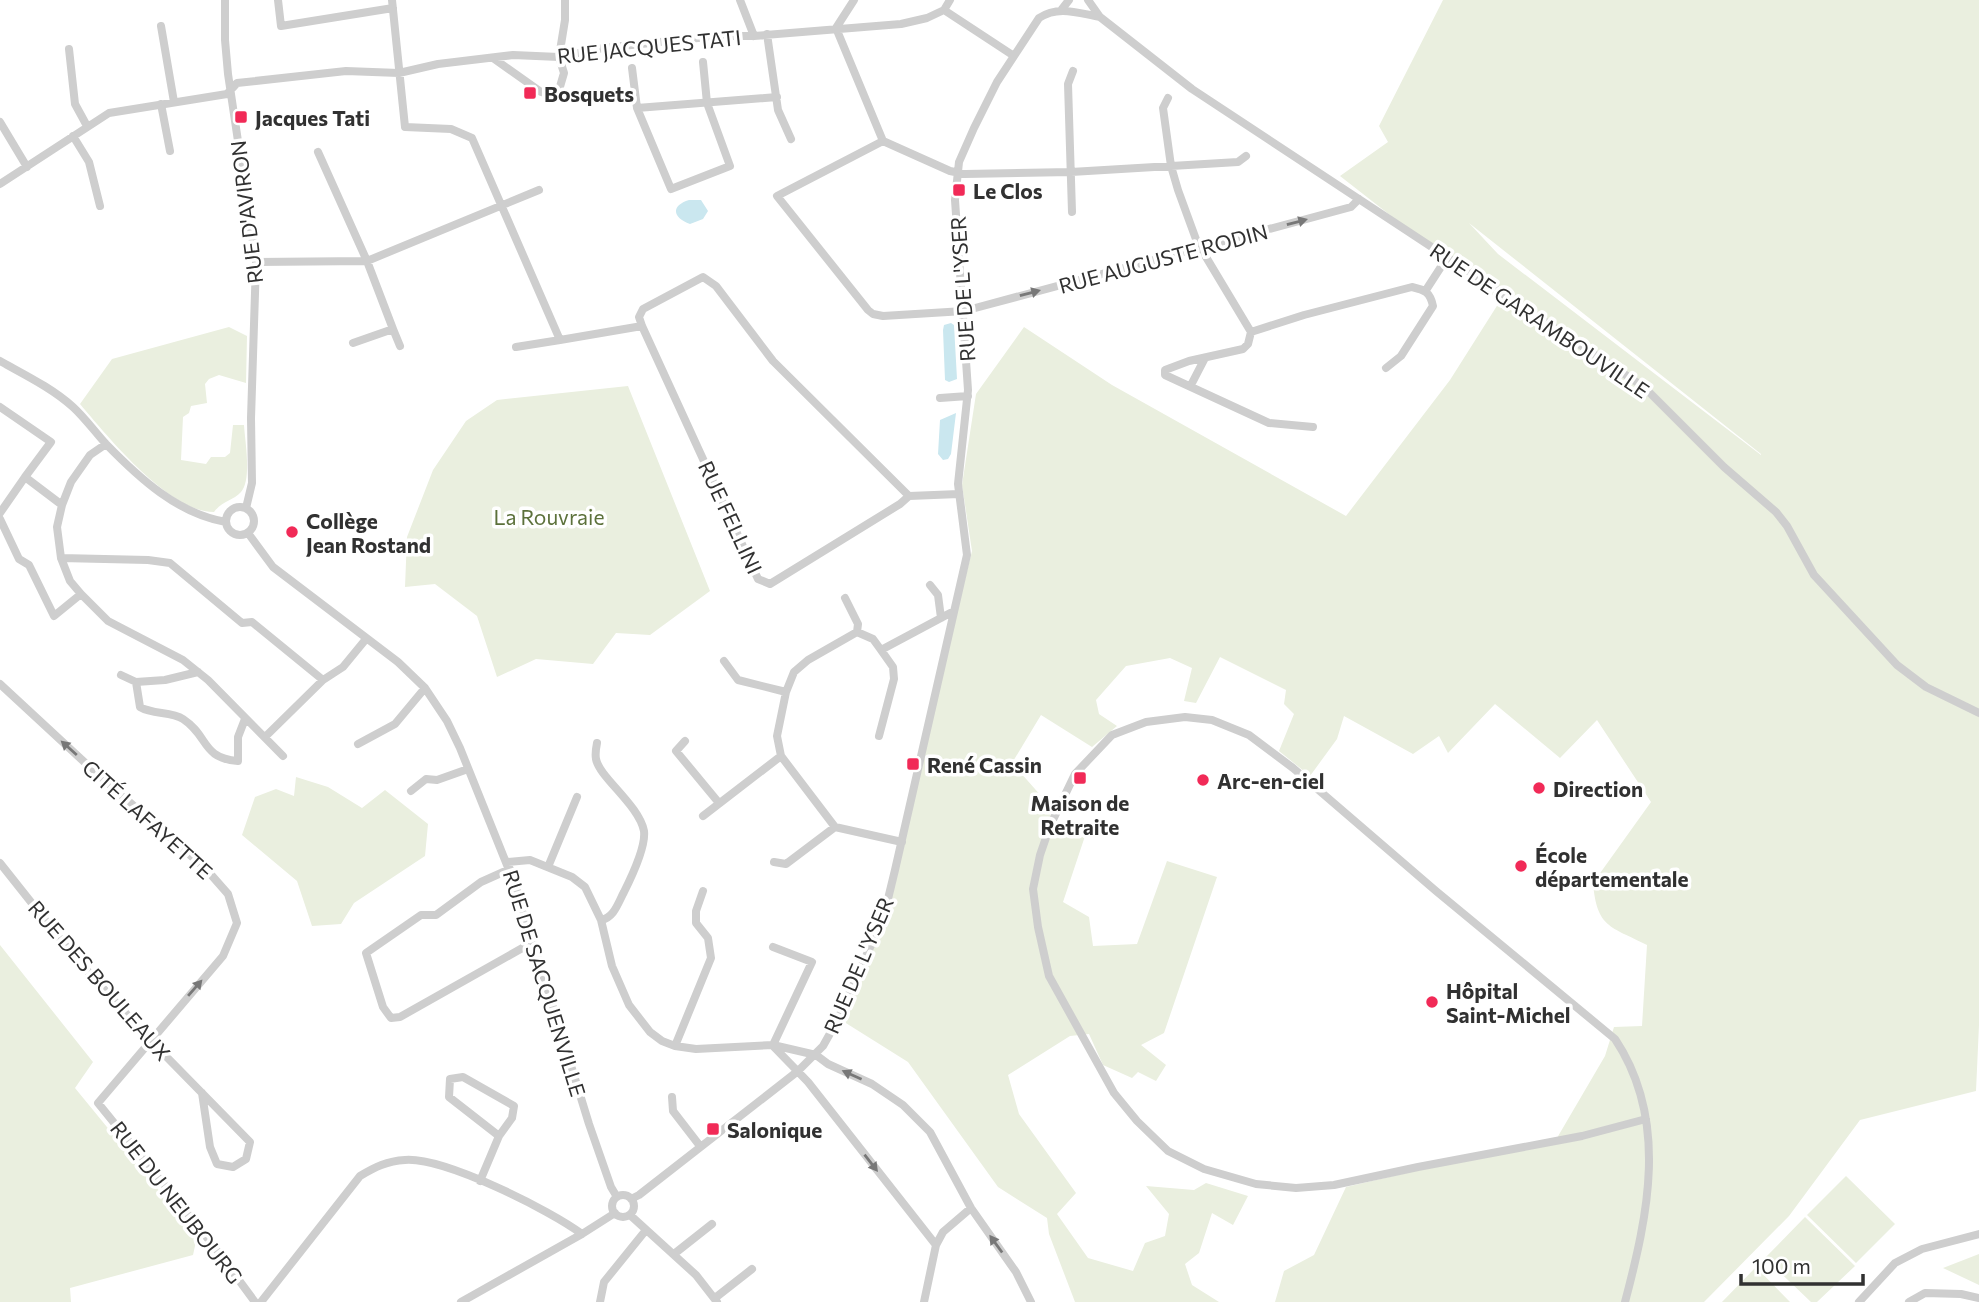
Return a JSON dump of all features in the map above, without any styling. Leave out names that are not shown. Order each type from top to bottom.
[{"type":"street","name":"RUE D'AVIRON","points":[[225,0],[225,40],[256,262],[251,483],[246,508]]},
{"type":"street","points":[[278,0],[281,26],[392,4],[404,127],[451,129],[472,138],[560,340]]},
{"type":"street","points":[[494,58],[528,84],[548,94],[559,90],[564,73],[559,57],[565,0]]},
{"type":"street","points":[[740,0],[754,36]]},
{"type":"street","points":[[854,0],[836,28],[883,141],[958,173],[1071,172],[1238,162],[1246,156]]},
{"type":"street","points":[[950,0],[944,10],[1014,57]]},
{"type":"street","name":"RUE DE L'YSER","points":[[631,1199],[816,1055],[837,1021],[876,934],[887,903],[902,842],[967,555],[959,494],[959,469],[968,396],[955,200],[958,173],[963,152],[997,82],[1039,18],[1047,12],[1062,9],[1069,0]]},
{"type":"street","name":"RUE DE GARAMBOUVILLE","points":[[1088,0],[1100,17],[1192,89],[1644,387],[1724,467],[1776,512],[1787,526],[1814,575],[1897,665],[1926,687],[1979,713]]},
{"type":"street","points":[[1062,9],[1100,17]]},
{"type":"street","name":"RUE JACQUES TATI","points":[[0,184],[109,113],[227,94],[240,83],[346,71],[399,73],[438,64],[513,55],[559,57],[603,48],[717,36],[754,36],[901,24],[927,18],[944,10]]},
{"type":"street","points":[[160,26],[174,102]]},
{"type":"street","points":[[767,34],[778,110],[791,139]]},
{"type":"street","points":[[69,49],[75,104],[87,126]]},
{"type":"street","points":[[632,68],[637,108],[671,189],[730,166],[707,103],[703,62]]},
{"type":"street","points":[[1072,212],[1068,84],[1073,71]]},
{"type":"street","points":[[637,108],[777,97]]},
{"type":"street","points":[[1168,97],[1163,108],[1171,166],[1178,190],[1201,247],[1251,332],[1244,349],[1189,361],[1165,370],[1165,375],[1269,424],[1313,427]]},
{"type":"street","points":[[161,104],[170,151]]},
{"type":"street","points":[[0,122],[27,167]]},
{"type":"street","points":[[73,136],[89,162],[100,206]]},
{"type":"street","name":"RUE AUGUSTE RODIN","points":[[883,141],[776,196],[873,314],[883,316],[964,311],[1351,207],[1359,199]]},
{"type":"street","points":[[318,152],[367,261],[400,346]]},
{"type":"street","points":[[256,262],[367,261],[539,190]]},
{"type":"street","points":[[1426,290],[1448,256]]},
{"type":"street","points":[[516,347],[642,326],[639,317],[643,309],[703,277],[716,285],[773,361],[909,496],[959,494]]},
{"type":"street","points":[[1251,332],[1304,315],[1412,287],[1426,290],[1433,306],[1401,356],[1386,368]]},
{"type":"street","name":"RUE FELLINI","points":[[642,326],[758,579],[764,583],[770,584],[909,496]]},
{"type":"street","points":[[353,343],[393,329]]},
{"type":"street","points":[[1191,385],[1205,358]]},
{"type":"street","points":[[0,361],[50,390],[73,407],[106,444],[150,485],[182,507],[207,519],[226,522],[233,533],[243,535],[253,527],[254,518],[246,508],[232,509],[226,522]]},
{"type":"street","points":[[940,398],[968,396]]},
{"type":"street","points":[[0,407],[51,442],[0,513]]},
{"type":"street","points":[[106,444],[90,456],[71,482],[62,505],[57,527],[61,558],[70,581],[108,621],[183,660],[284,756]]},
{"type":"street","points":[[24,477],[62,505]]},
{"type":"street","points":[[0,519],[19,559],[29,565],[54,617],[81,594]]},
{"type":"street","name":"RUE DE SACQUENVILLE","points":[[248,533],[273,567],[398,662],[425,688],[447,721],[508,865],[589,1124],[617,1197]]},
{"type":"street","points":[[61,558],[170,563],[242,623],[252,622],[323,680]]},
{"type":"street","points":[[929,585],[938,595],[942,618]]},
{"type":"street","points":[[845,598],[858,624],[857,632]]},
{"type":"street","points":[[881,650],[954,611]]},
{"type":"street","points":[[857,632],[873,639],[893,667],[894,680],[879,736]]},
{"type":"street","points":[[857,632],[808,660],[794,672],[786,692],[777,736],[781,755],[835,827],[902,842]]},
{"type":"street","points":[[265,737],[323,680],[343,667],[366,639]]},
{"type":"street","points":[[724,661],[738,680],[786,692]]},
{"type":"street","points":[[121,675],[136,682],[165,680],[198,673]]},
{"type":"street","points":[[136,682],[140,707],[148,712],[180,717],[192,726],[215,756],[247,766]]},
{"type":"street","name":"CITÉ LAFAYETTE","points":[[0,684],[206,869],[228,894],[237,923],[223,956],[98,1103]]},
{"type":"street","points":[[358,744],[395,724],[425,688]]},
{"type":"street","points":[[1625,1302],[1648,1206],[1649,1142],[1646,1119],[1633,1070],[1615,1039],[1293,768],[1249,735],[1212,720],[1185,718],[1146,722],[1112,736],[1074,774],[1050,826],[1033,889],[1049,976],[1114,1093],[1137,1121],[1168,1151],[1226,1177],[1256,1184],[1296,1188],[1334,1185],[1582,1136],[1646,1119]]},
{"type":"street","points":[[238,761],[238,737],[245,719]]},
{"type":"street","points":[[685,741],[676,751],[719,803]]},
{"type":"street","points":[[597,743],[596,761],[637,814],[644,831],[643,844],[631,877],[614,913],[601,920]]},
{"type":"street","points":[[703,816],[781,755]]},
{"type":"street","points":[[411,791],[426,779],[437,780],[468,769]]},
{"type":"street","points":[[548,867],[578,797]]},
{"type":"street","points":[[775,862],[786,864],[835,827]]},
{"type":"street","points":[[533,942],[400,1017],[391,1018],[383,1007],[366,953],[421,915],[436,915],[508,865],[530,860],[572,877],[585,887],[601,920],[612,966],[629,1005],[650,1032],[675,1046],[696,1049],[773,1045],[816,1055],[828,1064],[872,1084],[903,1105],[930,1132],[971,1208],[1016,1272],[1031,1302]]},
{"type":"street","name":"RUE DES BOULEAUX","points":[[0,863],[73,955],[150,1040],[202,1093],[250,1142],[246,1159],[233,1167],[217,1164],[210,1147],[202,1093]]},
{"type":"street","points":[[675,1046],[711,958],[708,938],[696,923],[696,911],[703,891]]},
{"type":"street","points":[[773,947],[811,962],[773,1045]]},
{"type":"street","points":[[773,1045],[798,1071],[936,1244]]},
{"type":"street","points":[[480,1181],[499,1136],[512,1118],[514,1106],[463,1077],[450,1079],[449,1097],[499,1136]]},
{"type":"street","points":[[672,1097],[673,1111],[700,1146]]},
{"type":"street","name":"RUE DU NEUBOURG","points":[[98,1103],[213,1245],[255,1302]]},
{"type":"street","points":[[261,1302],[359,1175],[383,1163],[407,1160],[432,1162],[554,1215],[582,1234]]},
{"type":"street","points":[[625,1195],[631,1199],[634,1205],[630,1215],[623,1217],[615,1213],[612,1205],[617,1197],[625,1195]]},
{"type":"street","points":[[924,1302],[936,1244],[943,1232],[971,1208]]},
{"type":"street","points":[[461,1302],[615,1213]]},
{"type":"street","points":[[630,1215],[674,1254],[716,1300],[752,1269]]},
{"type":"street","points":[[674,1254],[712,1224]]},
{"type":"street","points":[[600,1302],[604,1282],[646,1230]]},
{"type":"street","points":[[1859,1302],[1895,1263],[1922,1249],[1979,1234]]},
{"type":"street","points":[[1909,1302],[1925,1293],[1961,1294],[1979,1299]]},
{"type":"street","points":[[1971,1302],[1979,1299]]},
{"type":"green space","points":[[1443,0],[1979,0],[1979,1025],[1976,1091],[1860,1120],[1789,1216],[1704,1302],[1275,1302],[1284,1271],[1314,1255],[1346,1187],[1557,1138],[1605,1056],[1614,1027],[1642,1026],[1647,945],[1608,924],[1598,909],[1593,883],[1651,802],[1597,720],[1560,758],[1495,704],[1448,753],[1439,736],[1413,754],[1344,716],[1337,739],[1310,776],[1279,751],[1294,714],[1284,704],[1286,690],[1220,657],[1196,703],[1184,701],[1192,668],[1170,658],[1126,666],[1096,700],[1099,714],[1117,726],[1092,747],[1041,715],[1012,763],[1050,806],[1051,820],[1085,836],[1063,902],[1089,917],[1093,946],[1137,944],[1167,861],[1217,877],[1164,1033],[1141,1045],[1166,1065],[1156,1081],[1138,1072],[1132,1078],[1103,1065],[1089,1034],[1070,1036],[1008,1075],[1019,1114],[1076,1193],[1057,1214],[1088,1258],[1133,1271],[1145,1243],[1165,1236],[1169,1214],[1146,1186],[1194,1190],[1206,1183],[1248,1196],[1233,1225],[1212,1213],[1199,1253],[1185,1264],[1192,1285],[1219,1302],[1075,1302],[1049,1234],[1047,1218],[998,1187],[908,1062],[841,1020],[890,900],[972,551],[962,485],[976,394],[1024,327],[1112,385],[1346,516],[1450,380],[1500,301],[1340,176],[1388,142],[1379,126]],"holes":[[[1469,223],[1761,454],[1498,254]]]},
{"type":"green space","points":[[229,327],[247,336],[246,383],[219,375],[209,379],[205,384],[207,403],[191,406],[189,413],[183,417],[181,460],[206,464],[211,457],[225,457],[230,453],[233,425],[244,425],[247,460],[244,486],[238,495],[214,512],[196,509],[159,487],[123,453],[80,404],[112,359]]},
{"type":"green space","name":"La Rouvraie","points":[[628,386],[710,591],[650,635],[616,633],[593,664],[536,659],[497,677],[477,616],[435,584],[405,587],[407,537],[433,470],[466,421],[497,400]]},
{"type":"green space","points":[[296,777],[328,787],[362,808],[385,790],[428,824],[425,856],[354,903],[341,924],[312,926],[297,881],[242,835],[255,797],[276,789],[294,796]]},
{"type":"green space","points":[[0,945],[93,1062],[75,1088],[197,1237],[193,1255],[70,1288],[71,1302],[0,1302]]},
{"type":"green space","points":[[1846,1176],[1895,1224],[1856,1263],[1807,1215]]},
{"type":"green space","points":[[1805,1217],[1855,1266],[1817,1302],[1811,1302],[1765,1258]]},
{"type":"green space","points":[[1979,1254],[1979,1285],[1943,1268]]},
{"type":"green space","points":[[1756,1267],[1790,1302],[1722,1302]]},
{"type":"water","points":[[689,200],[701,200],[708,211],[703,219],[690,224],[680,219],[676,212],[679,205]]},
{"type":"water","points":[[944,325],[954,325],[957,379],[949,382],[945,380],[943,330]]},
{"type":"water","points":[[956,413],[951,454],[948,459],[943,460],[938,454],[940,420]]},
{"type":"place","name":"Bosquets","points":[[530,93]]},
{"type":"place","name":"Jacques Tati","points":[[241,117]]},
{"type":"place","name":"Le Clos","points":[[959,190]]},
{"type":"place","name":"Collège Jean Rostand","points":[[292,532]]},
{"type":"place","name":"René Cassin","points":[[913,764]]},
{"type":"place","name":"Maison de Retraite","points":[[1080,778]]},
{"type":"place","name":"Arc-en-ciel","points":[[1203,780]]},
{"type":"place","name":"Direction","points":[[1539,788]]},
{"type":"place","name":"École départementale","points":[[1521,866]]},
{"type":"place","name":"Hôpital Saint-Michel","points":[[1432,1002]]},
{"type":"place","name":"Salonique","points":[[713,1129]]}]
